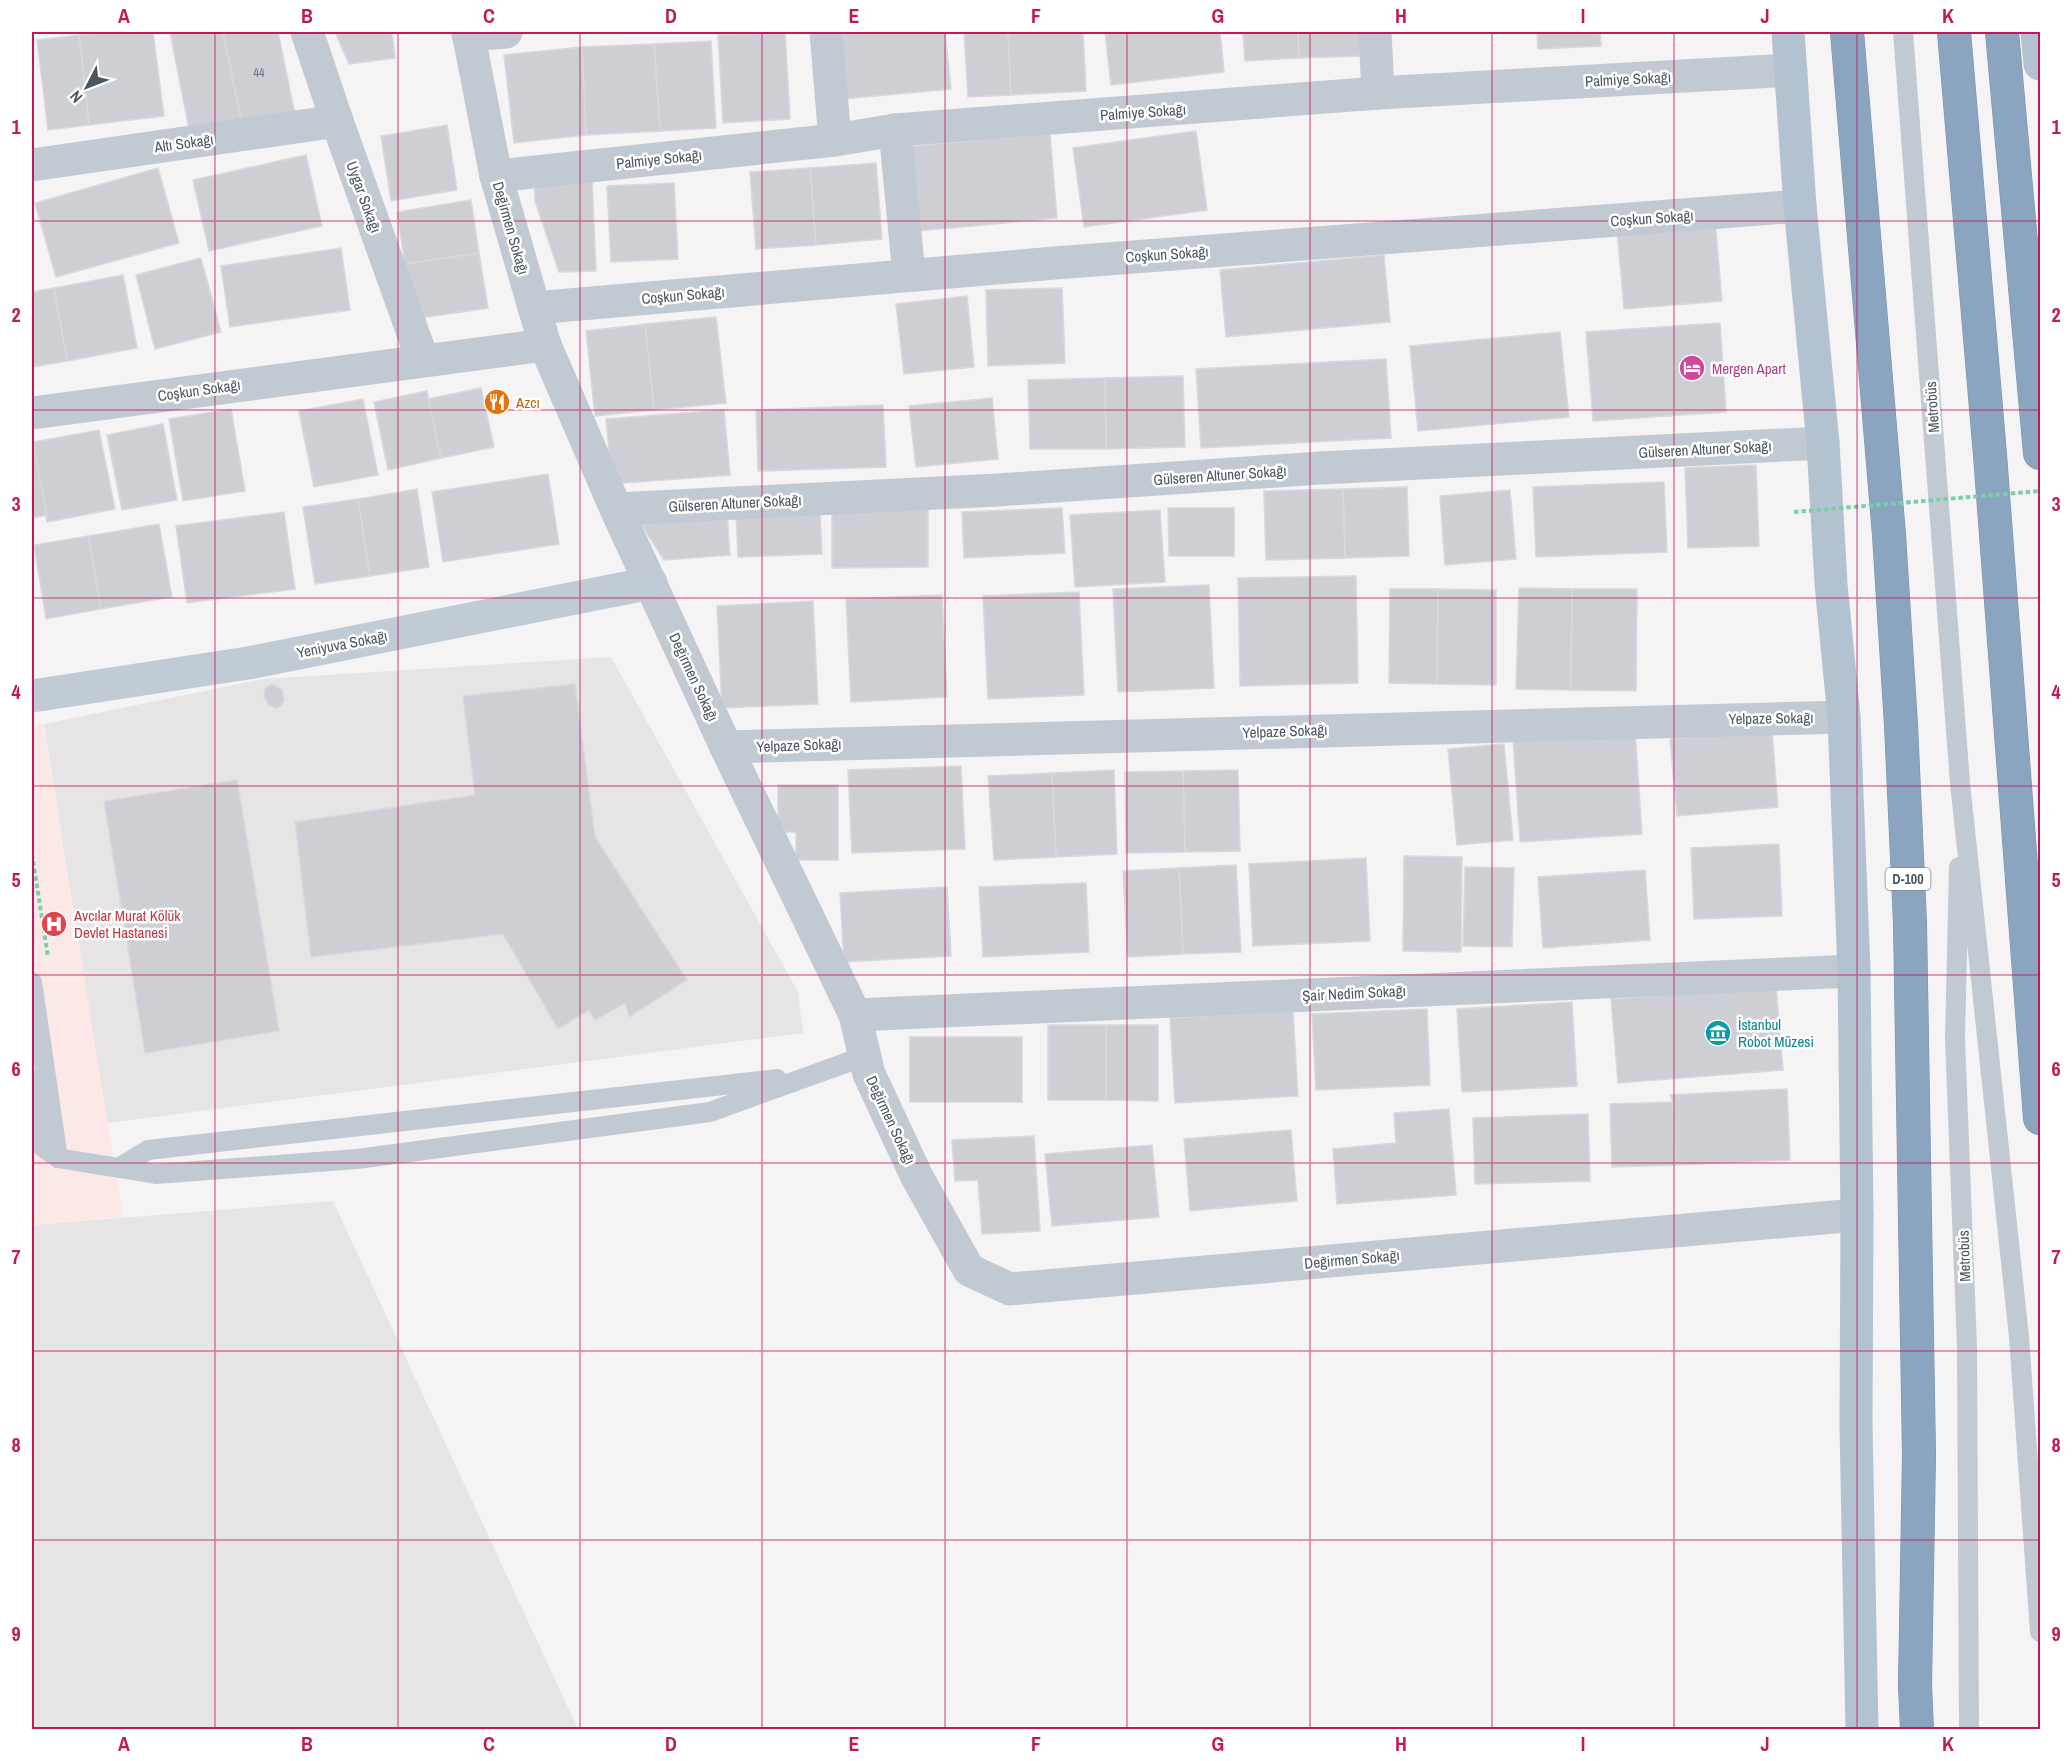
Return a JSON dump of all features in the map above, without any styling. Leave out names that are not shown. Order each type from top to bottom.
[{"type":"highway","name":"D-100","points":[[1847,32],[1889,535],[1910,923],[1919,1455],[1915,1685],[1917,1730]]},
{"type":"highway","points":[[1954,32],[1989,444],[2040,1118]]},
{"type":"highway","points":[[2002,32],[2040,453]]},
{"type":"main road","points":[[1788,32],[1800,206],[1823,443],[1831,584],[1844,717],[1854,971],[1857,1215],[1856,1425],[1862,1730]]},
{"type":"main road","points":[[2037,32],[2040,63]]},
{"type":"street","name":"Uygar Sokağı","points":[[307,32],[423,361]]},
{"type":"street","points":[[468,33],[506,32]]},
{"type":"street","points":[[826,32],[835,140]]},
{"type":"street","points":[[1375,32],[1378,93]]},
{"type":"street","name":"Değirmen Sokağı","points":[[468,33],[496,176],[545,345],[616,509],[726,747],[855,1014],[869,1074],[917,1177],[969,1270],[1010,1289],[1857,1215]]},
{"type":"street","name":"Palmiye Sokağı","points":[[496,176],[835,140],[895,130],[1378,93],[1791,70]]},
{"type":"street","name":"Altı Sokağı","points":[[32,165],[337,121]]},
{"type":"street","points":[[895,130],[909,275]]},
{"type":"street","name":"Coşkun Sokağı","points":[[534,308],[909,275],[1800,206]]},
{"type":"street","name":"Coşkun Sokağı","points":[[32,412],[545,345]]},
{"type":"street","name":"Gülseren Altuner Sokağı","points":[[616,509],[998,490],[1321,468],[1823,443]]},
{"type":"street","name":"Yeniyuva Sokağı","points":[[32,696],[248,663],[651,583]]},
{"type":"street","name":"Yelpaze Sokağı","points":[[726,747],[1844,717]]},
{"type":"street","name":"Şair Nedim Sokağı","points":[[855,1014],[1854,971]]},
{"type":"lane","name":"Metrobüs","points":[[1903,32],[1960,783],[2019,1337],[2040,1632]]},
{"type":"lane","name":"Metrobüs","points":[[1960,783],[1955,1039],[1967,1347],[1969,1730]]},
{"type":"lane","points":[[32,982],[58,1158]]},
{"type":"lane","points":[[32,1080],[40,1145],[58,1158],[156,1174],[357,1159],[710,1112],[865,1056]]},
{"type":"lane","points":[[120,1167],[148,1150],[810,1076]]},
{"type":"path","points":[[1794,512],[2040,490]]},
{"type":"shaded area","points":[[611,657],[798,992],[803,1033],[107,1123],[44,724],[263,679]]},
{"type":"shaded area","name":"Avcılar Murat Kölük Devlet Hastanesi","points":[[43,724],[123,1217],[32,1225],[32,725]]},
{"type":"shaded area","points":[[333,1201],[578,1729],[32,1729],[32,1225]]},
{"type":"building","points":[[153,32],[164,116],[89,125],[79,35]]},
{"type":"building","points":[[170,32],[223,32],[242,124],[190,134]]},
{"type":"building","points":[[223,32],[278,32],[295,114],[242,124]]},
{"type":"building","points":[[335,32],[392,32],[395,58],[349,64]]},
{"type":"building","points":[[785,32],[790,119],[723,123],[718,35]]},
{"type":"building","points":[[837,32],[945,32],[951,89],[843,99]]},
{"type":"building","points":[[964,32],[1008,32],[1011,95],[968,97]]},
{"type":"building","points":[[1008,32],[1083,32],[1086,91],[1011,95]]},
{"type":"building","points":[[1105,32],[1220,32],[1224,72],[1111,85]]},
{"type":"building","points":[[1243,32],[1298,32],[1299,58],[1245,61]]},
{"type":"building","points":[[1298,32],[1362,32],[1363,56],[1299,58]]},
{"type":"building","points":[[1537,32],[1600,32],[1601,46],[1538,49]]},
{"type":"building","points":[[79,35],[89,125],[48,130],[37,40]]},
{"type":"building","points":[[711,41],[716,128],[660,131],[654,44]]},
{"type":"building","points":[[654,44],[660,131],[586,135],[582,47]]},
{"type":"building","points":[[582,47],[586,135],[514,143],[504,55]]},
{"type":"building","points":[[447,125],[457,190],[391,201],[381,136]]},
{"type":"building","points":[[1196,131],[1207,210],[1084,227],[1073,148]]},
{"type":"building","points":[[1050,134],[1057,218],[918,231],[911,146]]},
{"type":"building","points":[[306,155],[322,226],[209,251],[193,180]]},
{"type":"building","points":[[876,163],[882,239],[816,245],[810,168]]},
{"type":"building","points":[[158,168],[179,243],[56,277],[35,203]]},
{"type":"building","points":[[810,168],[816,245],[756,249],[750,172]]},
{"type":"building","points":[[592,178],[596,271],[559,272],[535,201],[534,180]]},
{"type":"building","points":[[674,183],[678,259],[611,262],[607,186]]},
{"type":"building","points":[[471,200],[479,253],[405,264],[397,212]]},
{"type":"building","points":[[1715,220],[1722,301],[1624,309],[1617,229]]},
{"type":"building","points":[[341,248],[350,310],[230,327],[221,266]]},
{"type":"building","points":[[479,253],[488,308],[414,319],[405,264]]},
{"type":"building","points":[[1384,255],[1390,322],[1226,337],[1220,270]]},
{"type":"building","points":[[201,258],[221,332],[155,349],[136,275]]},
{"type":"building","points":[[123,275],[137,348],[67,361],[54,288]]},
{"type":"building","points":[[54,288],[67,361],[32,367],[32,292]]},
{"type":"building","points":[[1062,288],[1065,363],[988,366],[986,290]]},
{"type":"building","points":[[967,296],[974,367],[904,374],[896,304]]},
{"type":"building","points":[[716,317],[726,403],[654,410],[645,324]]},
{"type":"building","points":[[1720,323],[1726,412],[1593,421],[1586,332]]},
{"type":"building","points":[[645,324],[654,410],[595,416],[586,331]]},
{"type":"building","points":[[1560,332],[1569,417],[1418,431],[1410,346]]},
{"type":"building","points":[[1386,359],[1391,438],[1201,448],[1196,369]]},
{"type":"building","points":[[1183,376],[1185,447],[1106,449],[1105,378]]},
{"type":"building","points":[[1105,378],[1106,449],[1030,449],[1028,380]]},
{"type":"building","points":[[481,388],[494,447],[441,458],[428,399]]},
{"type":"building","points":[[427,391],[441,458],[388,470],[374,402]]},
{"type":"building","points":[[992,398],[998,459],[916,467],[909,406]]},
{"type":"building","points":[[363,399],[378,475],[314,487],[299,411]]},
{"type":"building","points":[[883,405],[886,467],[758,471],[756,410]]},
{"type":"building","points":[[231,409],[245,491],[183,501],[169,419]]},
{"type":"building","points":[[724,410],[730,475],[612,484],[606,419]]},
{"type":"building","points":[[163,424],[177,500],[122,510],[107,435]]},
{"type":"building","points":[[99,430],[115,509],[47,522],[33,442]]},
{"type":"building","points":[[32,443],[47,515],[32,518]]},
{"type":"building","points":[[1756,465],[1759,546],[1688,548],[1685,468]]},
{"type":"building","points":[[548,474],[559,544],[443,562],[432,492]]},
{"type":"building","points":[[1664,482],[1667,552],[1536,557],[1533,487]]},
{"type":"building","points":[[1407,487],[1409,556],[1345,558],[1343,489]]},
{"type":"building","points":[[417,489],[429,567],[370,576],[358,499]]},
{"type":"building","points":[[1343,489],[1345,558],[1266,560],[1264,491]]},
{"type":"building","points":[[1510,490],[1516,559],[1445,565],[1440,496]]},
{"type":"building","points":[[358,499],[370,576],[315,584],[303,507]]},
{"type":"building","points":[[928,504],[928,567],[832,568],[832,505]]},
{"type":"building","points":[[1062,508],[1065,553],[964,558],[962,512]]},
{"type":"building","points":[[1168,508],[1234,508],[1234,556],[1169,556]]},
{"type":"building","points":[[1160,510],[1165,582],[1075,587],[1070,515]]},
{"type":"building","points":[[820,511],[822,554],[738,557],[736,513]]},
{"type":"building","points":[[284,512],[295,589],[187,603],[176,526]]},
{"type":"building","points":[[727,513],[730,555],[664,560],[638,520]]},
{"type":"building","points":[[159,524],[172,597],[101,609],[88,536]]},
{"type":"building","points":[[88,536],[101,609],[46,619],[34,545]]},
{"type":"building","points":[[1356,576],[1358,683],[1240,686],[1238,578]]},
{"type":"building","points":[[1209,585],[1214,688],[1118,692],[1113,589]]},
{"type":"building","points":[[1519,588],[1572,589],[1571,690],[1516,689]]},
{"type":"building","points":[[1390,589],[1438,589],[1437,684],[1389,683]]},
{"type":"building","points":[[1438,589],[1496,590],[1496,685],[1437,684]]},
{"type":"building","points":[[1572,589],[1637,589],[1636,691],[1571,690]]},
{"type":"building","points":[[1079,592],[1084,695],[988,699],[983,596]]},
{"type":"building","points":[[942,595],[947,697],[851,702],[846,599]]},
{"type":"building","points":[[813,601],[818,704],[722,708],[717,606]]},
{"type":"building","points":[[272,684],[282,690],[284,700],[281,706],[276,708],[269,705],[264,697],[265,689]]},
{"type":"building","points":[[575,684],[595,837],[687,980],[629,1017],[625,1003],[595,1020],[589,1010],[558,1029],[503,934],[311,957],[295,822],[475,795],[463,696]]},
{"type":"building","points":[[1635,731],[1642,834],[1520,842],[1513,739]]},
{"type":"building","points":[[1772,731],[1778,807],[1677,816],[1670,739]]},
{"type":"building","points":[[1504,744],[1513,840],[1457,845],[1448,749]]},
{"type":"building","points":[[961,766],[965,849],[852,853],[848,770]]},
{"type":"building","points":[[1114,770],[1117,854],[1056,857],[1052,773]]},
{"type":"building","points":[[1238,770],[1240,851],[1185,852],[1183,771]]},
{"type":"building","points":[[1183,771],[1185,852],[1126,853],[1125,772]]},
{"type":"building","points":[[1052,773],[1056,857],[994,860],[988,776]]},
{"type":"building","points":[[237,780],[279,1031],[145,1053],[104,801]]},
{"type":"building","points":[[778,785],[838,785],[838,860],[796,860],[796,832],[778,832]]},
{"type":"building","points":[[1779,844],[1782,916],[1694,919],[1691,848]]},
{"type":"building","points":[[1404,856],[1462,857],[1461,952],[1403,951]]},
{"type":"building","points":[[1366,858],[1370,941],[1253,946],[1249,864]]},
{"type":"building","points":[[1236,865],[1241,952],[1183,954],[1179,868]]},
{"type":"building","points":[[1465,867],[1514,868],[1512,947],[1463,946]]},
{"type":"building","points":[[1179,868],[1183,954],[1128,957],[1123,871]]},
{"type":"building","points":[[1645,870],[1650,940],[1543,948],[1538,877]]},
{"type":"building","points":[[1086,883],[1089,952],[983,957],[979,887]]},
{"type":"building","points":[[947,887],[951,956],[844,962],[840,893]]},
{"type":"building","points":[[1776,986],[1783,1070],[1618,1083],[1611,999]]},
{"type":"building","points":[[1572,1002],[1577,1086],[1462,1092],[1457,1009]]},
{"type":"building","points":[[1427,1009],[1430,1085],[1316,1090],[1312,1014]]},
{"type":"building","points":[[1293,1011],[1298,1096],[1175,1103],[1170,1018]]},
{"type":"building","points":[[1048,1025],[1106,1025],[1106,1100],[1048,1100]]},
{"type":"building","points":[[1106,1025],[1158,1025],[1158,1101],[1106,1100]]},
{"type":"building","points":[[910,1037],[1022,1037],[1022,1102],[910,1102]]},
{"type":"building","points":[[1787,1089],[1790,1160],[1675,1165],[1673,1102],[1670,1095]]},
{"type":"building","points":[[1673,1102],[1675,1165],[1612,1167],[1610,1104]]},
{"type":"building","points":[[1449,1109],[1456,1195],[1337,1204],[1333,1149],[1396,1143],[1394,1113]]},
{"type":"building","points":[[1588,1114],[1590,1181],[1475,1184],[1473,1118]]},
{"type":"building","points":[[1291,1130],[1297,1201],[1190,1211],[1184,1139]]},
{"type":"building","points":[[1034,1136],[1040,1231],[982,1234],[978,1180],[955,1181],[952,1140]]},
{"type":"building","points":[[1152,1145],[1159,1217],[1052,1226],[1045,1154]]},
{"type":"place","name":"Mergen Apart","points":[[1692,368]]},
{"type":"place","name":"Azcı","points":[[497,402]]},
{"type":"place","name":"Avcılar Murat Kölük Devlet Hastanesi","points":[[54,924]]},
{"type":"place","name":"İstanbul Robot Müzesi","points":[[1718,1033]]}]
